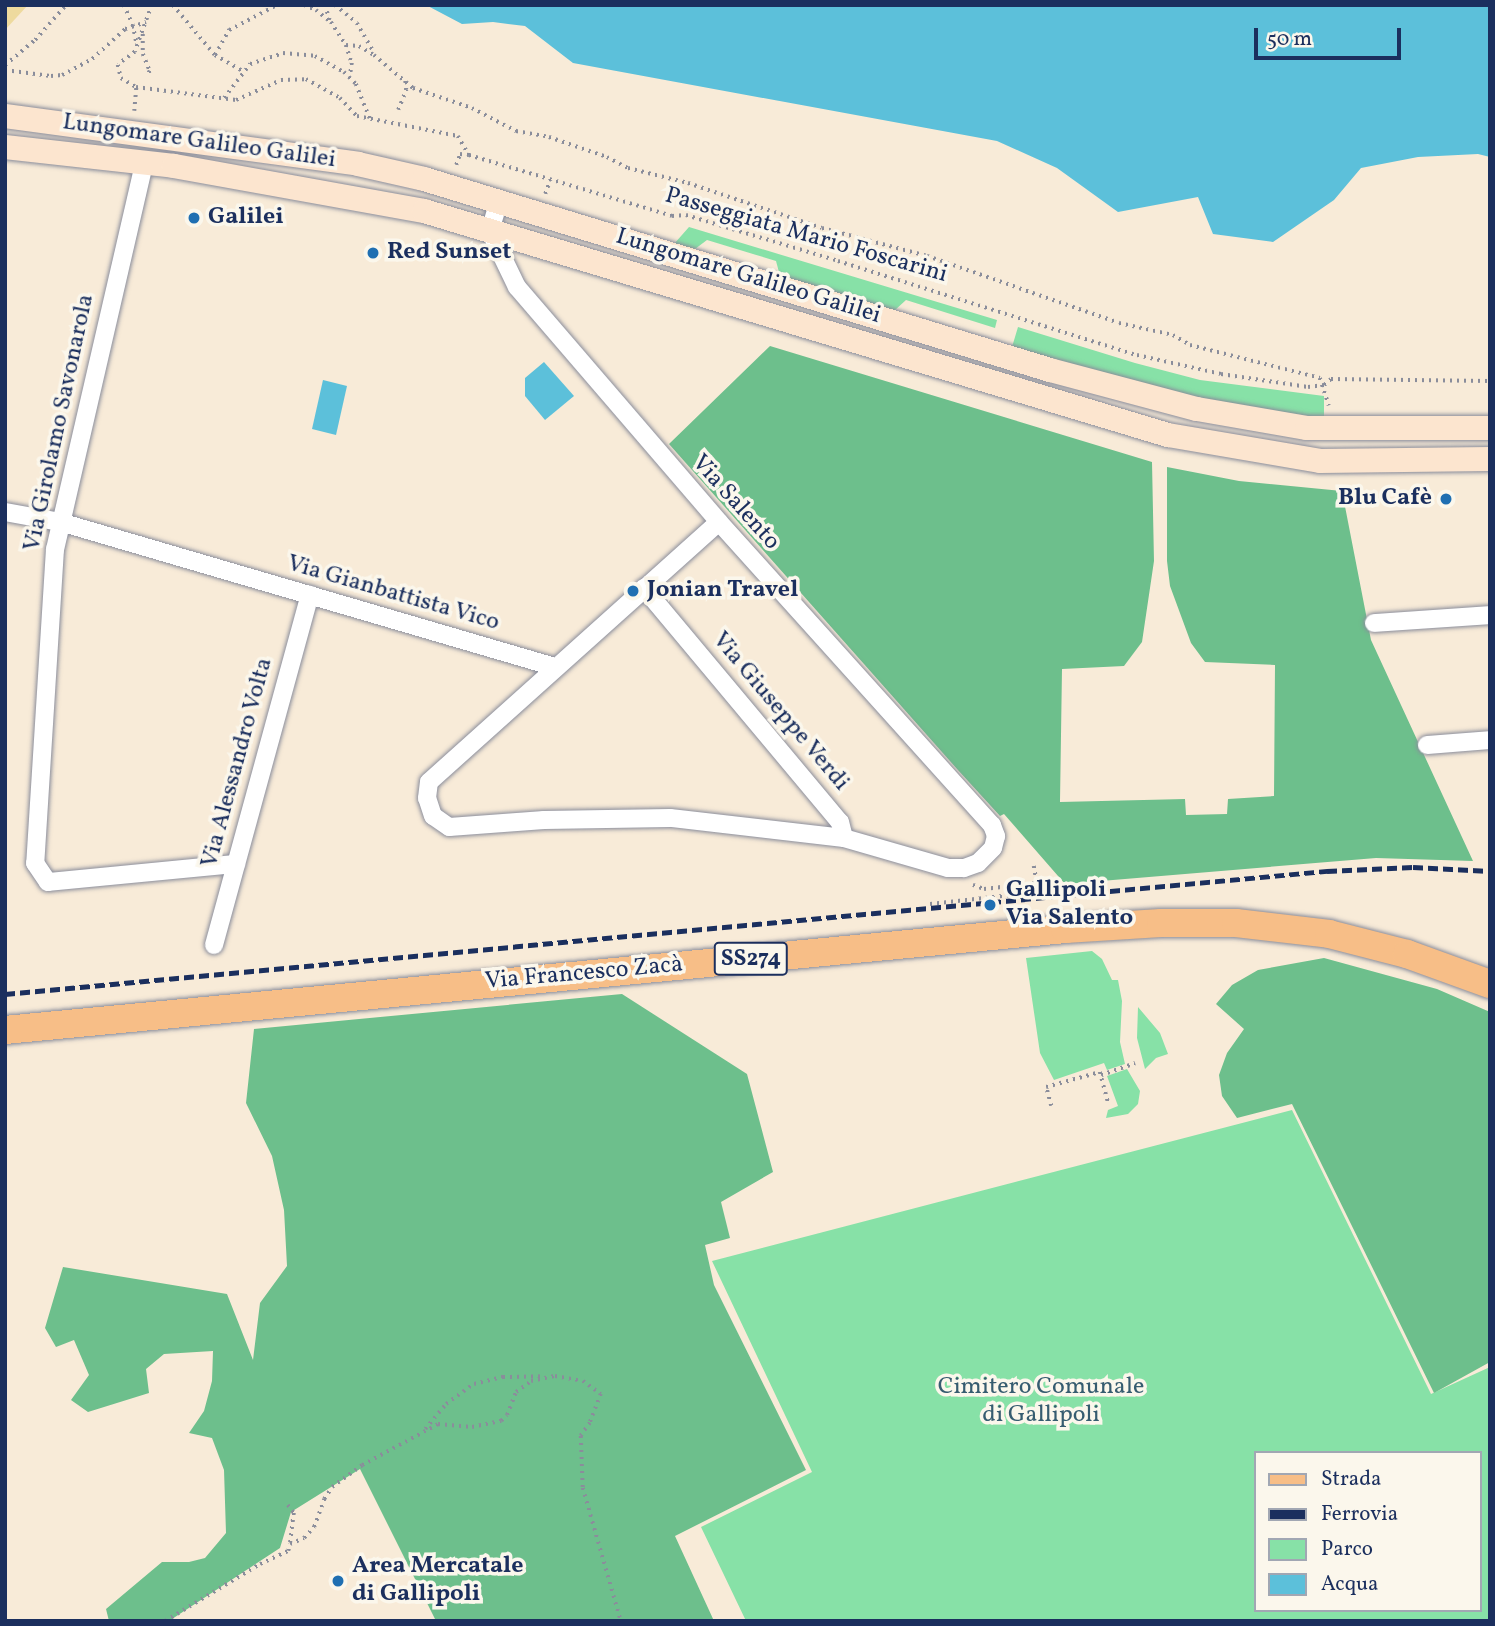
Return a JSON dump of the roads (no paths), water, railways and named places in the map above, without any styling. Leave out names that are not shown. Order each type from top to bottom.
[{"type":"main road","name":"Lungomare Galileo Galilei","points":[[5,116],[358,164],[499,201],[1063,374],[1233,416],[1329,429],[1490,428]]},
{"type":"main road","points":[[144,164],[149,134]]},
{"type":"main road","name":"Lungomare Galileo Galilei","points":[[5,147],[144,164],[352,196],[424,211],[1168,435],[1320,461],[1490,459]]},
{"type":"main road","name":"Via Francesco Zacà","points":[[5,1030],[1051,930],[1161,923],[1236,923],[1329,934],[1364,941],[1431,961],[1490,984]]},
{"type":"street","name":"Via Girolamo Savonarola","points":[[144,164],[55,549],[35,863],[48,883],[236,864]]},
{"type":"street","points":[[490,231],[499,201]]},
{"type":"street","name":"Via Salento","points":[[490,231],[517,287],[719,522],[992,825],[996,836],[989,853],[972,866],[957,870],[844,838]]},
{"type":"street","name":"Via Gianbattista Vico","points":[[5,512],[60,522],[555,667]]},
{"type":"street","points":[[719,522],[429,782],[427,797],[433,816],[449,827],[544,820],[670,818],[844,838]]},
{"type":"street","name":"Via Giuseppe Verdi","points":[[644,588],[840,822],[844,838]]},
{"type":"street","name":"Via Alessandro Volta","points":[[214,945],[310,594]]},
{"type":"street","points":[[1374,623],[1490,615]]},
{"type":"street","points":[[1427,744],[1490,740]]},
{"type":"water","points":[[426,5],[1490,5],[1490,157],[1478,154],[1418,157],[1361,168],[1334,200],[1273,242],[1213,234],[1198,197],[1118,212],[1057,168],[997,141],[573,63],[525,26],[493,22],[462,24]]},
{"type":"water","points":[[544,362],[574,396],[545,420],[525,396],[525,378]]},
{"type":"water","points":[[323,380],[347,386],[336,435],[312,429]]},
{"type":"railway","points":[[5,994],[1327,871],[1413,867],[1490,871]]},
{"type":"place","name":"Galilei","points":[[194,218]]},
{"type":"place","name":"Red Sunset","points":[[373,253]]},
{"type":"place","name":"Blu Cafè","points":[[1446,499]]},
{"type":"place","name":"Jonian Travel","points":[[633,591]]},
{"type":"place","name":"Gallipoli Via Salento","points":[[990,905]]},
{"type":"place","name":"Area Mercatale di Gallipoli","points":[[338,1581]]},
{"type":"park label","name":"Cimitero Comunale di Gallipoli","points":[[1041,1402]]}]
